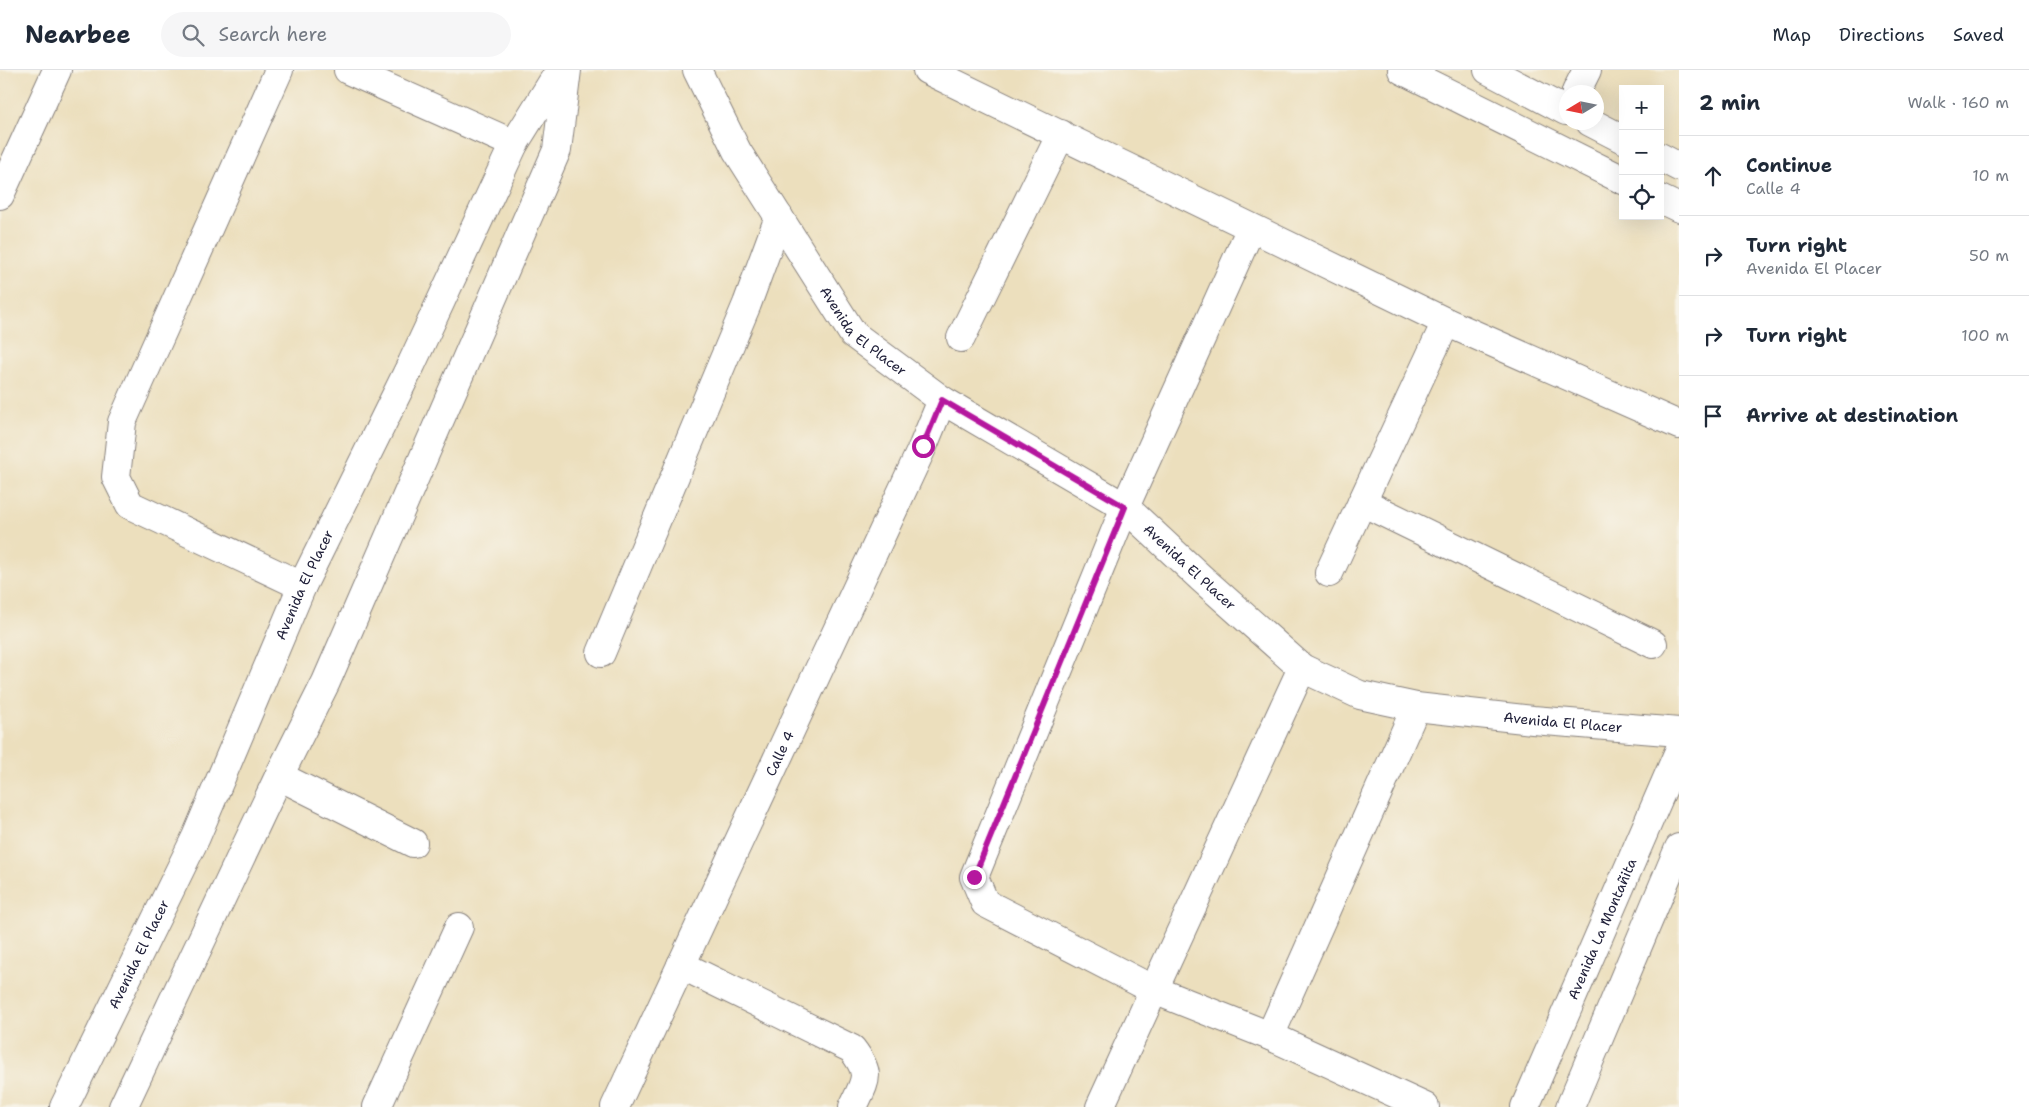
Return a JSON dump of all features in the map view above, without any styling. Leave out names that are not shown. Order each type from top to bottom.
[{"type":"street","points":[[0,195],[57,70]]},
{"type":"street","points":[[279,70],[122,422],[116,477],[130,505],[302,586]]},
{"type":"street","points":[[348,70],[390,78],[468,125],[514,144]]},
{"type":"street","name":"Avenida El Placer","points":[[64,1107],[196,837],[302,586],[412,363],[514,144],[560,70]]},
{"type":"street","points":[[123,1107],[279,776],[326,682],[557,150],[567,70]]},
{"type":"street","name":"Avenida El Placer","points":[[697,70],[737,151],[853,334],[942,400],[1125,507],[1302,668],[1360,695],[1416,707],[1533,720],[1679,732]]},
{"type":"street","points":[[927,70],[1446,322],[1679,425]]},
{"type":"street","points":[[1402,70],[1619,178]]},
{"type":"street","points":[[1488,70],[1559,107]]},
{"type":"street","points":[[1580,85],[1587,70]]},
{"type":"street","points":[[1551,144],[1559,126]]},
{"type":"street","points":[[1604,129],[1619,137]]},
{"type":"street","points":[[961,338],[1061,134]]},
{"type":"street","points":[[1664,159],[1679,167]]},
{"type":"street","points":[[1664,200],[1679,208]]},
{"type":"street","points":[[601,653],[746,304],[779,217]]},
{"type":"street","points":[[1251,228],[1125,507],[974,877],[986,903],[1154,990],[1270,1036],[1425,1107]]},
{"type":"street","points":[[1330,573],[1446,322]]},
{"type":"street","name":"Calle 4","points":[[616,1107],[923,446],[942,400]]},
{"type":"street","points":[[1362,502],[1653,644]]},
{"type":"street","points":[[1100,1107],[1302,668]]},
{"type":"street","points":[[1270,1036],[1416,707]]},
{"type":"street","name":"Avenida La Montañita","points":[[1525,1107],[1679,752]]},
{"type":"street","points":[[279,776],[413,843]]},
{"type":"street","points":[[1570,1107],[1679,848]]},
{"type":"street","points":[[377,1107],[459,926]]},
{"type":"street","points":[[681,965],[852,1049],[864,1065],[864,1083],[853,1107]]},
{"type":"route","points":[[923,446],[942,400],[1125,507],[974,877]]}]
